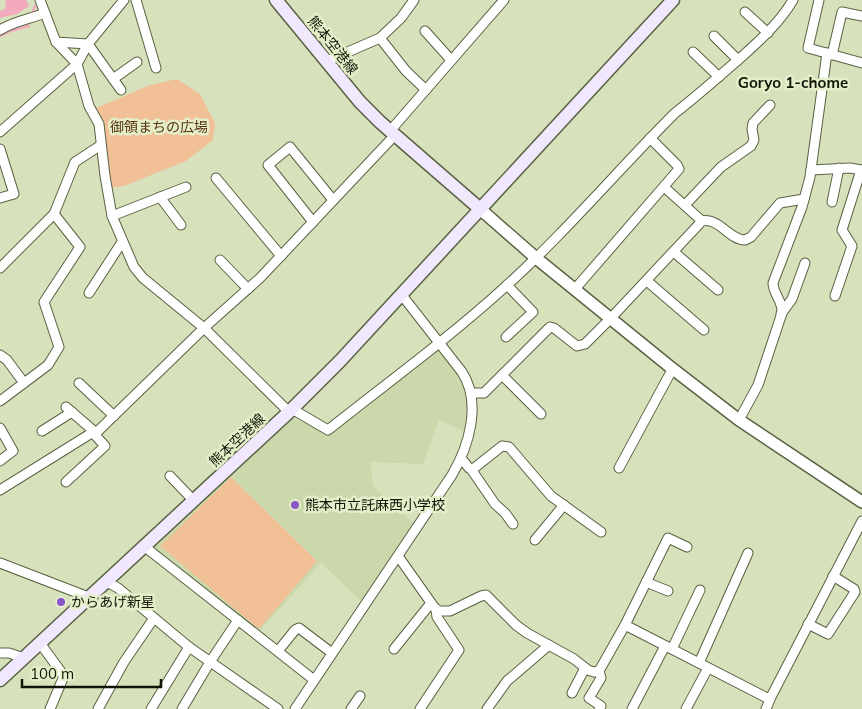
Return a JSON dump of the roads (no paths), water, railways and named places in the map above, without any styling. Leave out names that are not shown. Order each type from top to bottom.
[{"type":"main road","name":"熊本空港線","points":[[276,0],[360,102],[480,208]]},
{"type":"main road","name":"熊本空港線","points":[[0,680],[91,598],[291,411],[340,361],[673,0]]},
{"type":"street","points":[[40,0],[56,42],[77,64],[89,106],[99,124],[112,216],[134,267],[204,328],[291,411],[328,430],[439,343],[507,285],[536,258],[675,113],[768,33],[786,12],[793,0]]},
{"type":"street","points":[[0,132],[77,64],[88,44],[124,0]]},
{"type":"street","points":[[136,0],[156,68]]},
{"type":"street","points":[[327,61],[380,38],[401,18],[414,0]]},
{"type":"street","points":[[0,490],[90,434],[95,434],[204,328],[248,289],[313,222],[393,133],[451,60],[504,0]]},
{"type":"street","points":[[819,0],[808,48],[862,63]]},
{"type":"street","points":[[745,12],[768,33]]},
{"type":"street","points":[[739,420],[758,385],[781,314],[782,306],[774,290],[773,283],[804,199],[811,170],[829,54],[842,12],[862,16]]},
{"type":"street","points":[[0,30],[11,23],[30,19],[45,13]]},
{"type":"street","points":[[425,31],[451,60]]},
{"type":"street","points":[[714,36],[738,60]]},
{"type":"street","points":[[380,38],[406,72],[426,90]]},
{"type":"street","points":[[56,42],[88,44]]},
{"type":"street","points":[[88,44],[121,90]]},
{"type":"street","points":[[693,52],[719,77]]},
{"type":"street","points":[[113,79],[137,62]]},
{"type":"street","points":[[685,205],[721,167],[751,146],[754,140],[753,123],[770,106]]},
{"type":"street","points":[[575,289],[678,171],[679,167],[650,138]]},
{"type":"street","points":[[0,268],[54,214],[75,162],[101,145]]},
{"type":"street","points":[[313,222],[268,165],[290,147],[333,200]]},
{"type":"street","points":[[0,148],[14,194],[0,198]]},
{"type":"street","points":[[811,170],[839,168],[862,170],[842,230],[852,246],[835,296]]},
{"type":"street","points":[[832,202],[839,168]]},
{"type":"street","points":[[216,178],[281,256]]},
{"type":"street","points":[[112,216],[186,187]]},
{"type":"street","points":[[664,187],[702,221]]},
{"type":"street","points":[[160,198],[182,224]]},
{"type":"street","points":[[471,393],[484,393],[550,327],[553,327],[577,346],[582,346],[647,281],[702,221],[710,220],[738,239],[745,240],[751,236],[780,203],[804,199]]},
{"type":"street","points":[[480,208],[536,258],[739,420],[862,502]]},
{"type":"street","points":[[0,401],[48,365],[59,347],[44,302],[80,247],[54,214]]},
{"type":"street","points":[[89,293],[122,242]]},
{"type":"street","points":[[674,252],[718,290]]},
{"type":"street","points":[[220,260],[248,289]]},
{"type":"street","points":[[781,314],[794,296],[805,264]]},
{"type":"street","points":[[647,281],[704,330]]},
{"type":"street","points":[[506,338],[533,312],[507,285]]},
{"type":"street","points":[[774,290],[794,296]]},
{"type":"street","points":[[295,709],[452,475],[461,458],[470,427],[471,393],[462,372],[400,294]]},
{"type":"street","points":[[0,355],[7,360],[24,383]]},
{"type":"street","points":[[619,468],[673,368]]},
{"type":"street","points":[[502,376],[541,414]]},
{"type":"street","points":[[80,383],[114,416]]},
{"type":"street","points":[[42,431],[69,410],[105,446],[66,482]]},
{"type":"street","points":[[0,428],[13,451],[0,461]]},
{"type":"street","points":[[471,469],[502,446],[507,446],[551,496],[601,532]]},
{"type":"street","points":[[461,458],[471,469],[495,504],[513,524]]},
{"type":"street","points":[[170,476],[194,501]]},
{"type":"street","points":[[535,540],[564,505]]},
{"type":"street","points":[[766,709],[862,521]]},
{"type":"street","points":[[599,709],[600,706],[589,698],[601,678],[599,671],[625,625],[668,538],[687,547]]},
{"type":"street","points":[[145,547],[314,680]]},
{"type":"street","points":[[699,663],[748,553]]},
{"type":"street","points":[[398,556],[434,606],[442,612],[486,595],[516,625],[574,658],[585,668],[594,672],[599,671]]},
{"type":"street","points":[[0,563],[91,598]]},
{"type":"street","points":[[808,624],[828,634],[855,592],[854,589],[833,576]]},
{"type":"street","points":[[107,582],[118,588],[189,647],[278,709]]},
{"type":"street","points":[[646,582],[668,591]]},
{"type":"street","points":[[632,709],[700,590]]},
{"type":"street","points":[[394,649],[434,606]]},
{"type":"street","points":[[420,709],[459,650],[437,617],[434,606]]},
{"type":"street","points":[[98,709],[124,662],[154,618]]},
{"type":"street","points":[[182,709],[238,620]]},
{"type":"street","points":[[625,625],[769,700]]},
{"type":"street","points":[[278,651],[295,630],[299,628],[332,653]]},
{"type":"street","points":[[40,643],[64,676],[50,709]]},
{"type":"street","points":[[487,709],[507,681],[549,645]]},
{"type":"street","points":[[151,709],[189,647]]},
{"type":"street","points":[[0,653],[9,653],[24,658]]},
{"type":"street","points":[[572,693],[585,668]]},
{"type":"street","points":[[686,709],[708,668]]},
{"type":"street","points":[[351,709],[360,696]]},
{"type":"waterway","points":[[33,11],[35,6]]},
{"type":"waterway","points":[[0,36],[29,26]]},
{"type":"place","name":"熊本市立託麻西小学校","points":[[295,505]]},
{"type":"place","name":"からあげ新星","points":[[61,602]]},
{"type":"district","name":"Goryo 1-chome","points":[[793,82]]},
{"type":"park label","name":"御領まちの広場","points":[[159,127]]}]
